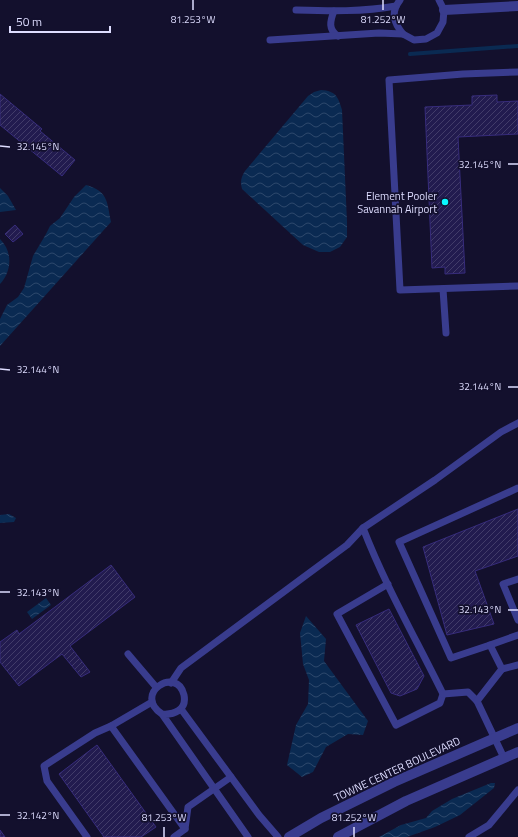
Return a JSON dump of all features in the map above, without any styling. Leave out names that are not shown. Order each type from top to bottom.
[{"type":"street","points":[[444,10],[518,6]]},
{"type":"street","name":"TOWNE CENTER BOULEVARD","points":[[289,837],[321,818],[381,789],[518,728]]},
{"type":"street","points":[[338,837],[406,801],[518,752]]},
{"type":"lane","points":[[398,3],[394,16],[396,26],[403,34],[414,40],[426,39],[437,33],[443,22],[444,10],[439,0]]},
{"type":"lane","points":[[296,10],[334,11],[379,9],[398,3]]},
{"type":"lane","points":[[334,11],[330,19],[330,26],[333,33],[338,36]]},
{"type":"lane","points":[[270,40],[379,33],[403,34]]},
{"type":"lane","points":[[518,72],[463,74],[389,80],[400,290],[518,286]]},
{"type":"lane","points":[[444,289],[446,333]]},
{"type":"lane","points":[[172,683],[181,668],[347,545],[364,528],[502,432],[518,423]]},
{"type":"lane","points":[[518,488],[399,542],[451,658],[518,634]]},
{"type":"lane","points":[[364,528],[374,555],[443,694],[440,703],[396,724],[337,614],[388,584]]},
{"type":"lane","points":[[518,580],[503,584],[518,620]]},
{"type":"lane","points":[[490,645],[502,669]]},
{"type":"lane","points":[[128,654],[156,687]]},
{"type":"lane","points":[[477,701],[502,669],[518,665]]},
{"type":"lane","points":[[162,714],[172,714],[181,709],[184,704],[184,693],[177,685],[166,682],[156,687],[152,697],[154,707],[162,714],[248,837]]},
{"type":"lane","points":[[443,694],[468,692],[477,701],[504,758]]},
{"type":"lane","points":[[87,837],[47,782],[44,766],[95,733],[111,726],[152,702]]},
{"type":"lane","points":[[181,709],[259,815],[278,837]]},
{"type":"lane","points":[[111,726],[185,829]]},
{"type":"lane","points":[[174,837],[185,829],[188,807],[231,777]]},
{"type":"lane","points":[[469,837],[488,825],[518,790]]},
{"type":"water","points":[[321,90],[333,93],[336,96],[342,110],[347,237],[340,247],[330,252],[319,252],[303,245],[242,189],[241,184],[245,171],[308,96]]},
{"type":"water","points":[[86,185],[99,190],[103,194],[107,203],[111,222],[0,346],[0,319],[7,305],[18,297],[24,288],[33,256],[50,226],[60,218],[74,197]]},
{"type":"water","points":[[0,188],[8,196],[16,210],[0,212]]},
{"type":"water","points":[[0,239],[9,256],[9,267],[0,284]]},
{"type":"water","points":[[9,514],[16,518],[14,522],[0,523],[0,515]]},
{"type":"water","points":[[46,598],[51,605],[32,619],[27,612]]},
{"type":"water","points":[[306,616],[326,639],[324,661],[368,721],[363,735],[348,734],[326,747],[313,772],[302,777],[287,765],[296,725],[308,704],[309,680],[303,664],[300,633]]},
{"type":"water","points":[[491,783],[495,783],[494,788],[460,815],[435,827],[407,837],[379,837],[401,825],[426,818],[432,811],[452,799]]},
{"type":"building","points":[[0,94],[42,129],[40,131],[75,160],[62,176],[0,125]]},
{"type":"building","name":"Element Pooler Savannah Airport","points":[[497,95],[497,102],[518,101],[518,134],[458,137],[465,273],[445,274],[445,267],[432,268],[425,107],[472,105],[472,96]]},
{"type":"building","points":[[15,225],[23,234],[13,242],[5,234]]},
{"type":"building","points":[[518,509],[518,556],[475,571],[494,624],[447,635],[423,547]]},
{"type":"building","points":[[111,565],[135,597],[70,646],[90,672],[81,677],[62,654],[19,686],[0,662],[0,642],[17,630],[19,634]]},
{"type":"building","points":[[389,609],[424,676],[417,689],[400,696],[391,693],[356,625]]},
{"type":"building","points":[[97,745],[156,827],[141,837],[104,837],[59,774]]},
{"type":"building","points":[[0,830],[5,837],[0,837]]},
{"type":"waterway","points":[[410,54],[518,46]]},
{"type":"place","name":"Element Pooler Savannah Airport","points":[[445,202]]}]
